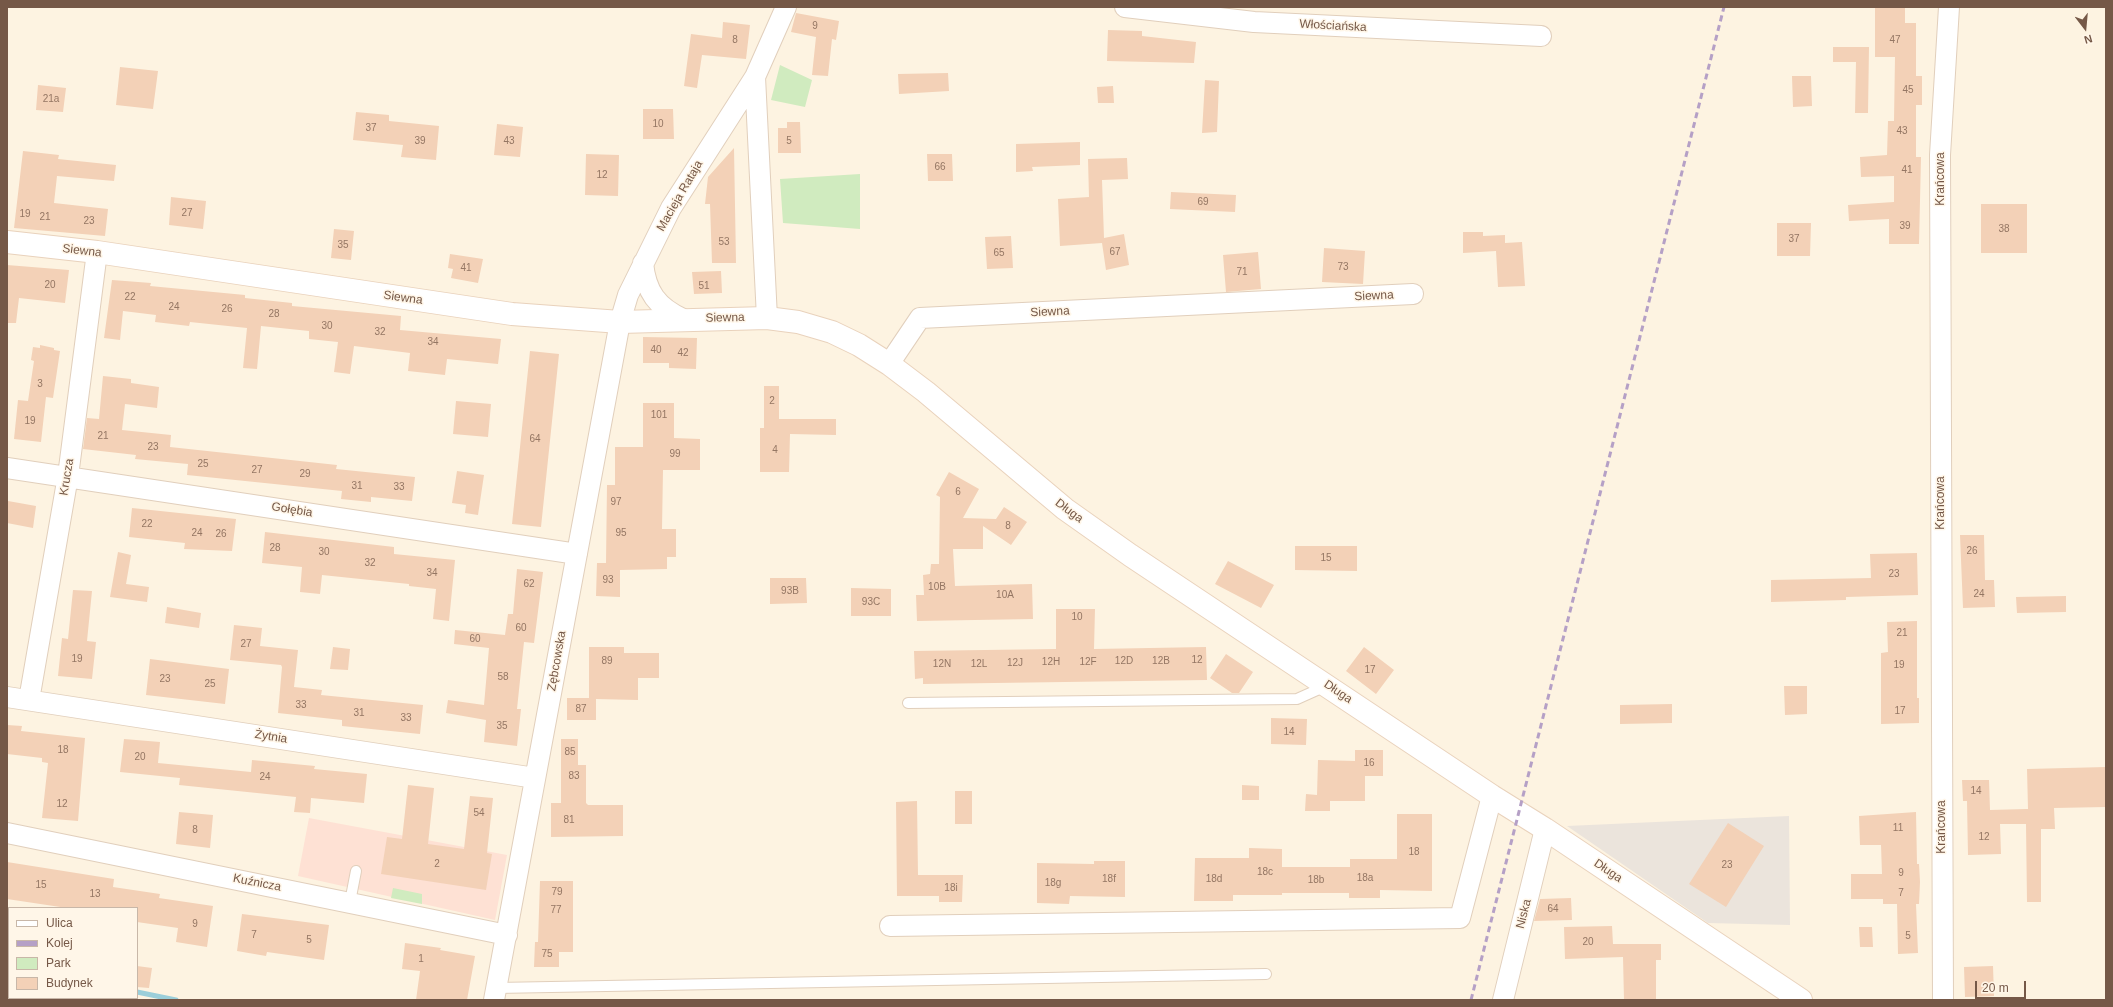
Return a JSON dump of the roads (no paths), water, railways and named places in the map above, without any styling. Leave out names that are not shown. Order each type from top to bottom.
[{"type":"street","name":"Macieja Rataja","points":[[620,322],[628,295],[671,208],[755,77],[786,7]]},
{"type":"street","name":"Włościańska","points":[[1125,7],[1254,22],[1541,36]]},
{"type":"street","name":"Krańcowa","points":[[1943,1000],[1940,154],[1949,7]]},
{"type":"street","name":"Macieja Rataja","points":[[755,77],[767,318]]},
{"type":"street","name":"Siewna","points":[[7,242],[98,252],[512,314],[620,322],[683,319],[767,318],[798,322],[832,332],[859,345],[889,364],[920,318],[1414,294]]},
{"type":"street","name":"Krucza","points":[[29,700],[68,476],[98,252]]},
{"type":"street","points":[[644,263],[645,279],[653,297],[668,312],[683,319]]},
{"type":"street","name":"Zębcowska","points":[[495,994],[620,322]]},
{"type":"street","name":"Długa","points":[[889,364],[926,392],[1065,509],[1130,555],[1801,1000]]},
{"type":"street","name":"Gołębia","points":[[7,468],[577,554]]},
{"type":"street","name":"Żytnia","points":[[7,698],[29,700],[535,778]]},
{"type":"street","points":[[890,926],[1460,918],[1492,796]]},
{"type":"street","name":"Niska","points":[[1503,1000],[1545,829]]},
{"type":"street","name":"Kuźnicza","points":[[7,833],[507,935]]},
{"type":"lane","points":[[908,703],[1297,699],[1327,685]]},
{"type":"lane","points":[[350,902],[356,872]]},
{"type":"lane","points":[[495,994],[1266,974]]},
{"type":"waterway","points":[[138,992],[176,1000]]},
{"type":"railway","points":[[1471,1000],[1724,7]]}]
